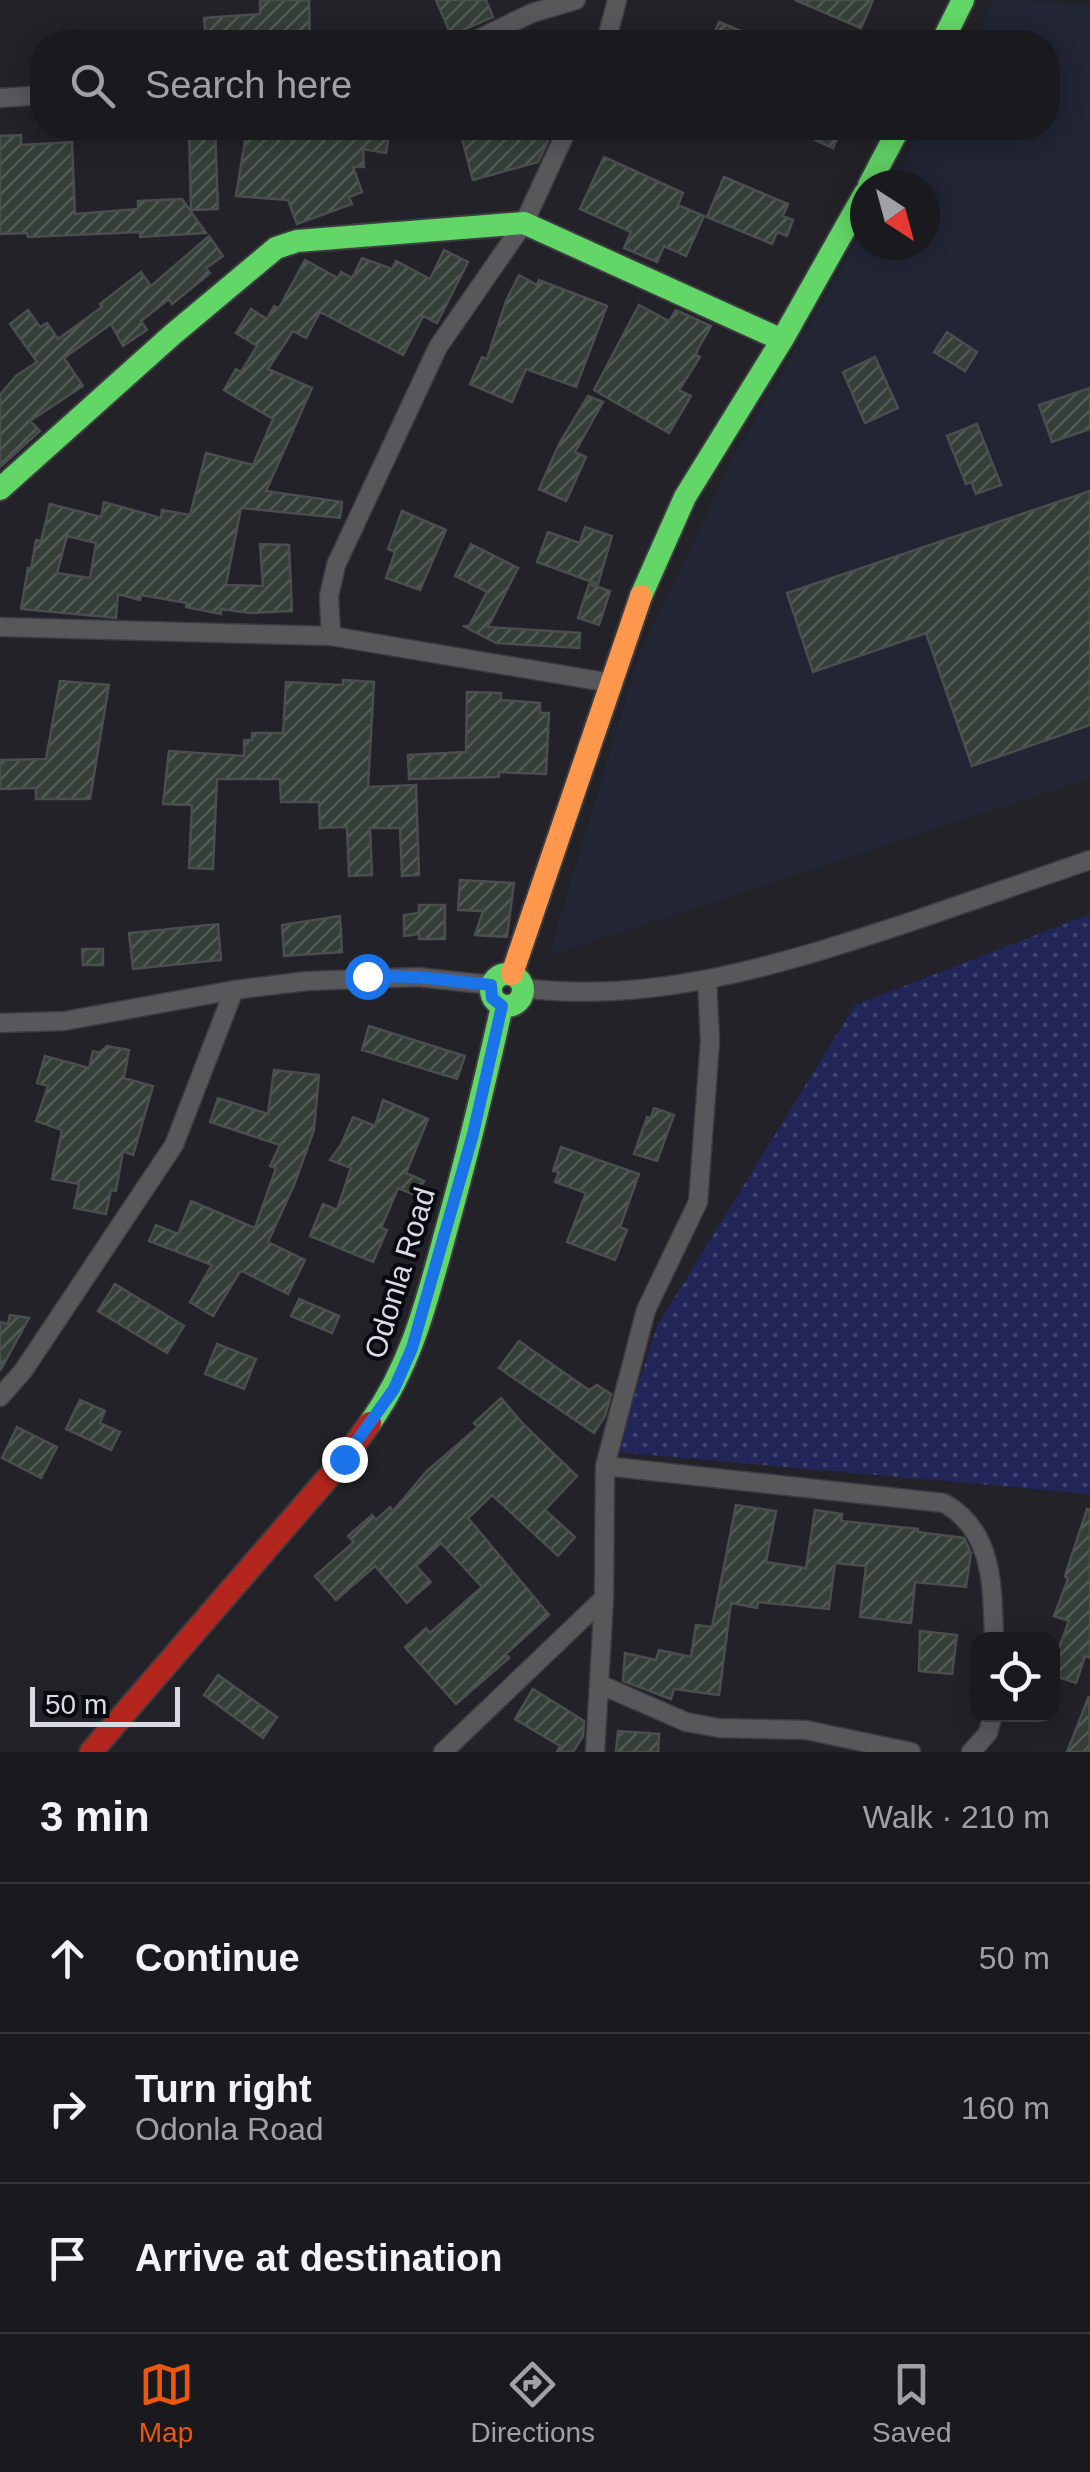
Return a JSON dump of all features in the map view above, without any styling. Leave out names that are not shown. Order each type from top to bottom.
[{"type":"street","points":[[497,30],[532,13],[576,0]]},
{"type":"street","points":[[609,30],[617,0]]},
{"type":"street","points":[[948,30],[963,0]]},
{"type":"street","points":[[0,98],[30,96]]},
{"type":"street","points":[[330,636],[329,596],[336,565],[438,347],[524,223],[562,140]]},
{"type":"street","points":[[877,170],[892,140]]},
{"type":"street","name":"Odonla Road","points":[[91,1752],[344,1459],[394,1389],[412,1348],[433,1278],[473,1134],[507,988],[632,616],[685,497],[782,340],[850,220]]},
{"type":"street","points":[[0,489],[276,248],[297,241],[524,223],[782,340]]},
{"type":"street","points":[[0,626],[330,636],[611,683]]},
{"type":"street","points":[[0,1023],[64,1021],[234,990],[367,976],[418,977],[556,992],[630,990],[707,980],[806,956],[1090,860]]},
{"type":"street","points":[[595,1752],[604,1598],[605,1466],[646,1310],[698,1202],[710,1041],[707,980]]},
{"type":"street","points":[[0,1397],[22,1371],[174,1145],[234,990]]},
{"type":"street","points":[[605,1466],[944,1503],[960,1512],[972,1526],[990,1563],[994,1632]]},
{"type":"street","points":[[443,1752],[604,1598]]},
{"type":"street","points":[[600,1684],[686,1722],[718,1728],[806,1730],[911,1752]]},
{"type":"street","points":[[972,1752],[988,1733],[990,1722]]},
{"type":"shaded area","points":[[995,0],[1090,4],[1090,778],[553,955],[553,940],[638,658],[733,458],[850,253],[850,260],[940,260],[940,170],[898,170],[915,140],[1060,140],[1060,30],[978,30]]},
{"type":"shaded area","points":[[1090,914],[1090,1494],[616,1452],[657,1326],[855,1005]]},
{"type":"building","points":[[260,0],[309,0],[310,30],[205,30],[204,18],[260,14]]},
{"type":"building","points":[[436,0],[486,0],[493,17],[463,30],[449,30]]},
{"type":"building","points":[[795,0],[873,0],[861,28]]},
{"type":"building","points":[[719,22],[739,30],[716,30]]},
{"type":"building","points":[[21,135],[21,145],[72,142],[75,214],[138,209],[138,201],[182,199],[206,233],[140,237],[140,232],[28,237],[27,233],[0,234],[0,136]]},
{"type":"building","points":[[189,140],[215,140],[218,209],[191,210]]},
{"type":"building","points":[[245,140],[388,140],[386,153],[363,149],[364,167],[353,167],[362,192],[349,197],[352,204],[297,224],[288,200],[236,196]]},
{"type":"building","points":[[462,140],[548,140],[538,162],[473,180]]},
{"type":"building","points":[[815,140],[836,140],[833,148]]},
{"type":"building","points":[[604,157],[683,193],[678,205],[704,216],[686,256],[664,246],[657,262],[624,248],[631,232],[580,209]]},
{"type":"building","points":[[724,177],[788,204],[783,216],[793,220],[787,236],[777,232],[772,244],[707,217]]},
{"type":"building","points":[[209,236],[223,256],[206,268],[210,273],[172,304],[169,299],[141,321],[147,330],[123,346],[111,324],[64,358],[83,386],[30,421],[40,431],[0,467],[0,395],[16,376],[37,362],[10,324],[28,310],[40,327],[47,323],[58,339],[141,272],[151,286]]},
{"type":"building","points":[[444,250],[468,262],[437,323],[423,316],[403,355],[320,312],[306,338],[293,331],[268,369],[312,388],[266,491],[342,502],[340,518],[241,508],[226,585],[263,586],[260,544],[289,545],[292,611],[251,613],[221,609],[221,614],[186,607],[187,603],[141,595],[140,600],[118,594],[116,618],[21,609],[28,568],[31,569],[36,540],[41,541],[50,504],[101,517],[104,502],[161,518],[162,510],[190,515],[206,453],[253,465],[273,419],[224,390],[257,346],[236,333],[251,309],[267,319],[274,306],[279,308],[305,260],[338,278],[341,272],[352,278],[362,258],[392,269],[396,261],[430,279]],"holes":[[[67,536],[96,543],[90,578],[57,573]]]},
{"type":"building","points":[[519,275],[537,285],[539,280],[607,306],[576,387],[526,369],[512,402],[470,384],[482,357],[487,359]]},
{"type":"building","points":[[639,305],[669,321],[676,310],[711,326],[698,349],[696,355],[700,357],[679,390],[691,396],[669,433],[594,390]]},
{"type":"building","points":[[947,332],[977,352],[965,371],[934,352]]},
{"type":"building","points":[[875,357],[898,408],[865,423],[843,372]]},
{"type":"building","points":[[1090,388],[1090,429],[1052,442],[1039,405]]},
{"type":"building","points":[[588,396],[603,402],[575,452],[586,457],[566,501],[539,489],[559,444]]},
{"type":"building","points":[[977,424],[1001,485],[976,494],[971,482],[966,484],[947,436]]},
{"type":"building","points":[[1090,491],[1090,725],[972,766],[926,633],[813,672],[787,593]]},
{"type":"building","points":[[402,511],[446,530],[420,590],[386,578],[395,552],[388,549]]},
{"type":"building","points":[[585,527],[612,536],[598,584],[537,562],[548,532],[580,543]]},
{"type":"building","points":[[471,544],[518,568],[488,627],[580,633],[579,648],[496,643],[463,626],[469,626],[487,592],[455,576]]},
{"type":"building","points":[[589,584],[610,591],[599,625],[578,618]]},
{"type":"building","points":[[343,680],[374,682],[368,787],[416,785],[419,875],[402,876],[400,828],[370,828],[372,875],[349,876],[347,827],[320,828],[319,802],[281,802],[280,779],[217,779],[213,869],[189,868],[192,805],[163,804],[169,751],[244,756],[244,740],[252,740],[252,733],[283,733],[286,682],[343,685]]},
{"type":"building","points":[[60,681],[109,685],[90,799],[36,799],[36,788],[0,789],[0,760],[46,759]]},
{"type":"building","points":[[467,692],[501,693],[501,700],[540,703],[540,713],[549,713],[546,774],[499,772],[499,777],[409,779],[408,755],[466,752]]},
{"type":"building","points":[[460,880],[514,883],[507,937],[475,935],[483,911],[458,910]]},
{"type":"building","points":[[419,905],[445,905],[445,939],[419,939],[419,934],[404,936],[404,915],[419,913]]},
{"type":"building","points":[[340,916],[342,952],[284,956],[282,925]]},
{"type":"building","points":[[218,924],[221,960],[133,969],[129,933]]},
{"type":"building","points":[[82,949],[103,949],[103,965],[83,965]]},
{"type":"building","points":[[369,1026],[465,1056],[457,1079],[362,1050]]},
{"type":"building","points":[[107,1046],[129,1050],[124,1078],[153,1086],[133,1155],[123,1151],[116,1191],[111,1190],[106,1214],[74,1208],[79,1184],[52,1179],[62,1130],[36,1121],[48,1086],[37,1083],[45,1056],[89,1068],[93,1051],[99,1053]]},
{"type":"building","points":[[274,1070],[319,1075],[314,1130],[268,1242],[305,1260],[288,1294],[242,1271],[213,1316],[190,1302],[212,1265],[149,1241],[156,1225],[178,1234],[191,1201],[255,1228],[276,1168],[270,1166],[280,1145],[210,1122],[218,1098],[268,1114]]},
{"type":"building","points":[[383,1100],[428,1119],[406,1173],[424,1181],[417,1196],[398,1188],[381,1228],[387,1230],[373,1262],[310,1236],[323,1204],[337,1210],[351,1168],[330,1160],[353,1117],[375,1126]]},
{"type":"building","points":[[654,1108],[674,1115],[657,1161],[634,1154]]},
{"type":"building","points":[[561,1147],[639,1174],[620,1227],[627,1230],[615,1260],[567,1242],[586,1193],[555,1182],[559,1172],[553,1171]]},
{"type":"building","points":[[115,1284],[184,1326],[167,1353],[98,1311]]},
{"type":"building","points":[[299,1299],[339,1316],[332,1333],[291,1316]]},
{"type":"building","points":[[10,1315],[29,1318],[0,1371],[0,1322],[8,1324]]},
{"type":"building","points":[[519,1341],[589,1390],[597,1385],[611,1394],[605,1416],[594,1433],[499,1368]]},
{"type":"building","points":[[217,1344],[256,1359],[244,1389],[205,1374]]},
{"type":"building","points":[[501,1398],[577,1476],[545,1510],[575,1537],[558,1556],[492,1495],[468,1518],[549,1615],[506,1654],[509,1658],[456,1704],[405,1647],[426,1628],[430,1633],[482,1587],[441,1543],[416,1566],[431,1582],[407,1603],[375,1566],[336,1600],[315,1576],[354,1542],[348,1536],[372,1515],[376,1520],[390,1507],[393,1511],[427,1471],[478,1427],[474,1423]]},
{"type":"building","points":[[80,1400],[105,1411],[100,1423],[120,1432],[111,1450],[66,1429]]},
{"type":"building","points":[[17,1427],[57,1447],[41,1478],[2,1458]]},
{"type":"building","points":[[736,1505],[776,1511],[766,1562],[806,1568],[815,1510],[842,1514],[841,1521],[964,1538],[971,1553],[966,1587],[915,1582],[911,1623],[860,1617],[866,1566],[835,1563],[829,1609],[758,1602],[757,1608],[731,1603],[719,1695],[674,1689],[671,1699],[623,1681],[625,1653],[656,1660],[659,1650],[691,1657],[696,1625],[712,1627]]},
{"type":"building","points":[[1087,1509],[1090,1510],[1090,1658],[1085,1656],[1076,1683],[1060,1678],[1060,1645],[1069,1621],[1054,1616],[1068,1579],[1065,1576]]},
{"type":"building","points":[[920,1631],[957,1635],[952,1674],[919,1671]]},
{"type":"building","points":[[218,1675],[277,1717],[263,1738],[204,1695]]},
{"type":"building","points":[[533,1689],[584,1721],[583,1736],[573,1752],[557,1752],[560,1746],[515,1719]]},
{"type":"building","points":[[1089,1696],[1090,1752],[1067,1752]]},
{"type":"building","points":[[618,1731],[659,1734],[658,1752],[616,1752]]},
{"type":"traffic: fast","points":[[948,30],[963,0]]},
{"type":"traffic: fast","points":[[877,170],[893,140]]},
{"type":"traffic: fast","points":[[641,596],[685,497],[782,340],[850,220]]},
{"type":"traffic: fast","points":[[0,489],[276,248],[297,241],[524,223],[782,340]]},
{"type":"traffic: fast","points":[[507,974],[519,978],[523,990],[519,1002],[507,1006],[495,1002],[491,990],[495,978],[507,974]]},
{"type":"traffic: fast","points":[[370,1423],[397,1378],[425,1307],[502,1006]]},
{"type":"traffic: slow","points":[[512,974],[641,596]]},
{"type":"traffic: jam","points":[[91,1752],[344,1459],[370,1423]]},
{"type":"route","points":[[344,1459],[394,1389],[412,1348],[473,1134],[502,1006],[492,998],[491,985],[367,976]]}]
